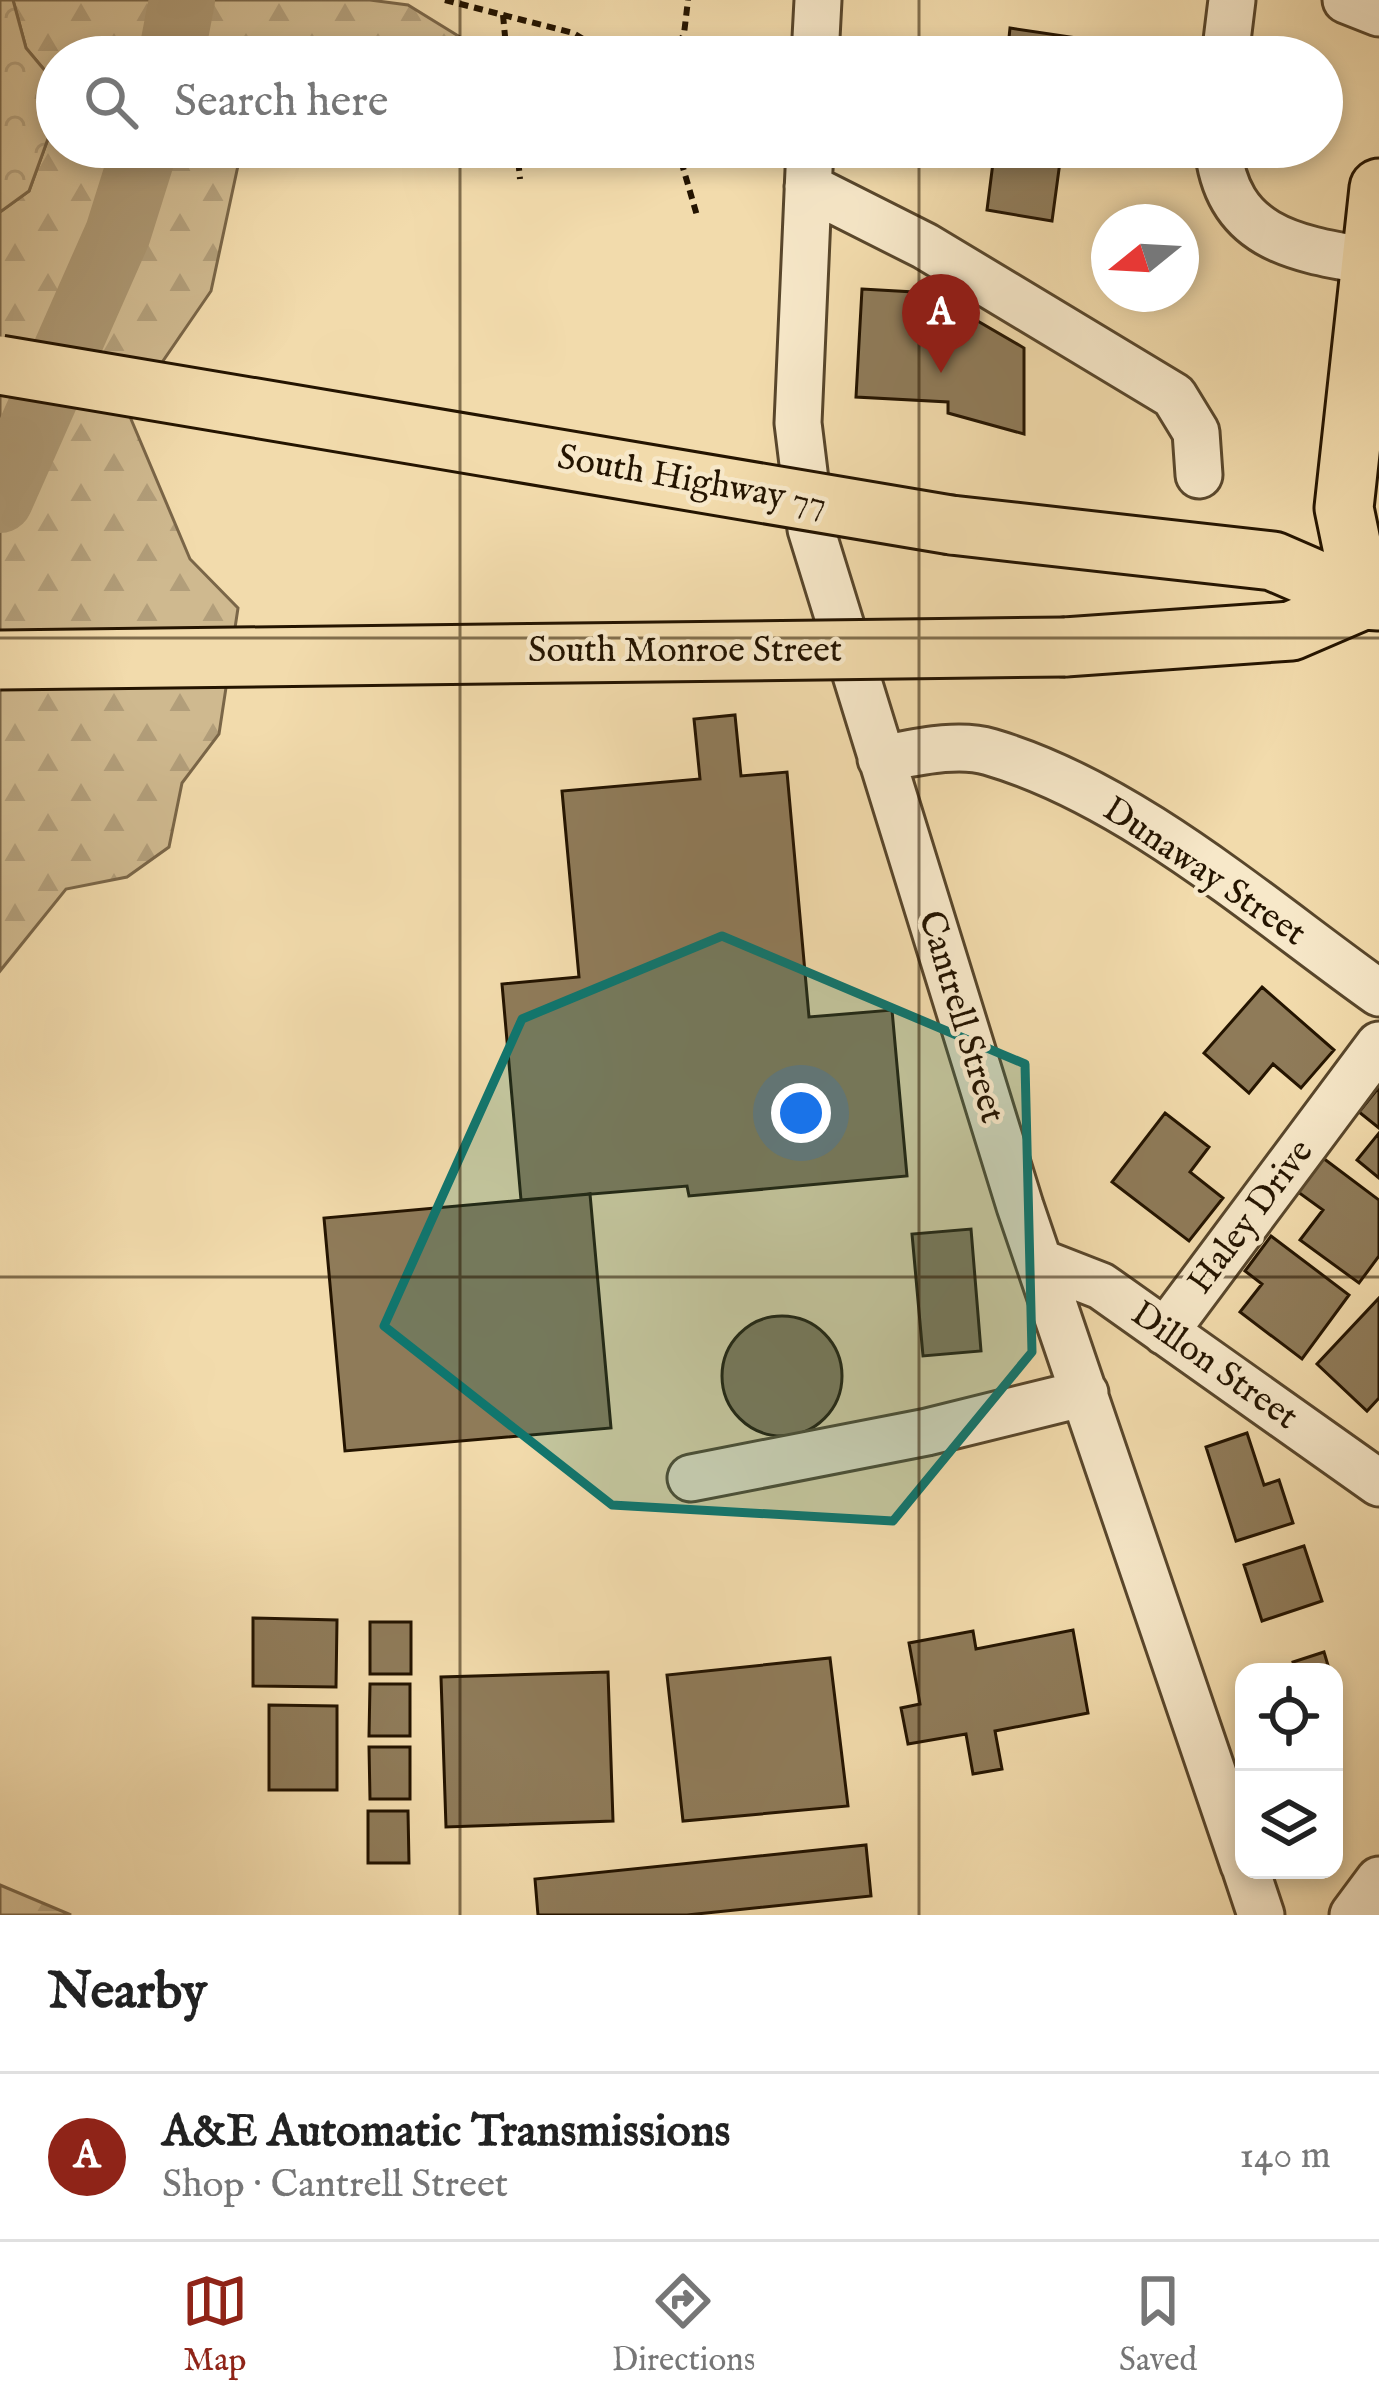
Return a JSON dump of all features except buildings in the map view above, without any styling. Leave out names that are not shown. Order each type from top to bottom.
[{"type":"main road","points":[[1371,600],[1344,508],[1379,188]]},
{"type":"main road","name":"South Highway 77","points":[[0,365],[951,524],[1273,561],[1371,600]]},
{"type":"main road","name":"South Monroe Street","points":[[0,660],[1065,646],[1291,631],[1371,600]]},
{"type":"street","points":[[816,36],[818,0]]},
{"type":"street","points":[[1228,36],[1232,0]]},
{"type":"street","points":[[1346,0],[1379,14]]},
{"type":"street","name":"Cantrell Street","points":[[809,168],[798,423],[811,529],[1042,1263],[1235,1837]]},
{"type":"street","points":[[810,168],[926,246],[1174,396],[1196,432],[1199,475]]},
{"type":"street","points":[[1220,168],[1247,222],[1265,236],[1374,262]]},
{"type":"street","name":"Dunaway Street","points":[[881,759],[928,750],[987,750],[1118,808],[1379,993]]},
{"type":"street","name":"Haley Drive","points":[[1165,1332],[1379,1045]]},
{"type":"street","name":"Dillon Street","points":[[1042,1263],[1101,1286],[1379,1483]]},
{"type":"street","points":[[691,1478],[927,1432],[1085,1394]]},
{"type":"street","name":"Cantrell Street","points":[[1249,1879],[1261,1915]]},
{"type":"street","points":[[1353,1915],[1379,1880]]},
{"type":"path","points":[[445,0],[578,36]]},
{"type":"path","points":[[683,36],[688,0]]},
{"type":"path","points":[[503,15],[505,36]]},
{"type":"path","points":[[519,168],[520,179]]},
{"type":"path","points":[[682,168],[698,219]]},
{"type":"highlighted area","points":[[722,936],[1025,1064],[1032,1352],[893,1521],[612,1505],[384,1326],[522,1019]]},
{"type":"green space","points":[[0,0],[13,0],[26,48],[36,60],[37,168],[29,191],[0,212]]},
{"type":"green space","points":[[13,0],[370,0],[408,5],[458,36],[36,36],[36,60],[26,48]]},
{"type":"green space","points":[[37,168],[237,168],[211,291],[128,412],[190,559],[238,608],[219,734],[182,783],[169,847],[127,877],[66,889],[0,971],[0,212],[29,191]]},
{"type":"green space","points":[[0,1885],[71,1915],[0,1915]]},
{"type":"waterway","points":[[175,36],[182,0]]},
{"type":"waterway","points":[[0,500],[118,233],[138,168]]},
{"type":"place","name":"A&E Automatic Transmissions","points":[[941,373]]}]
